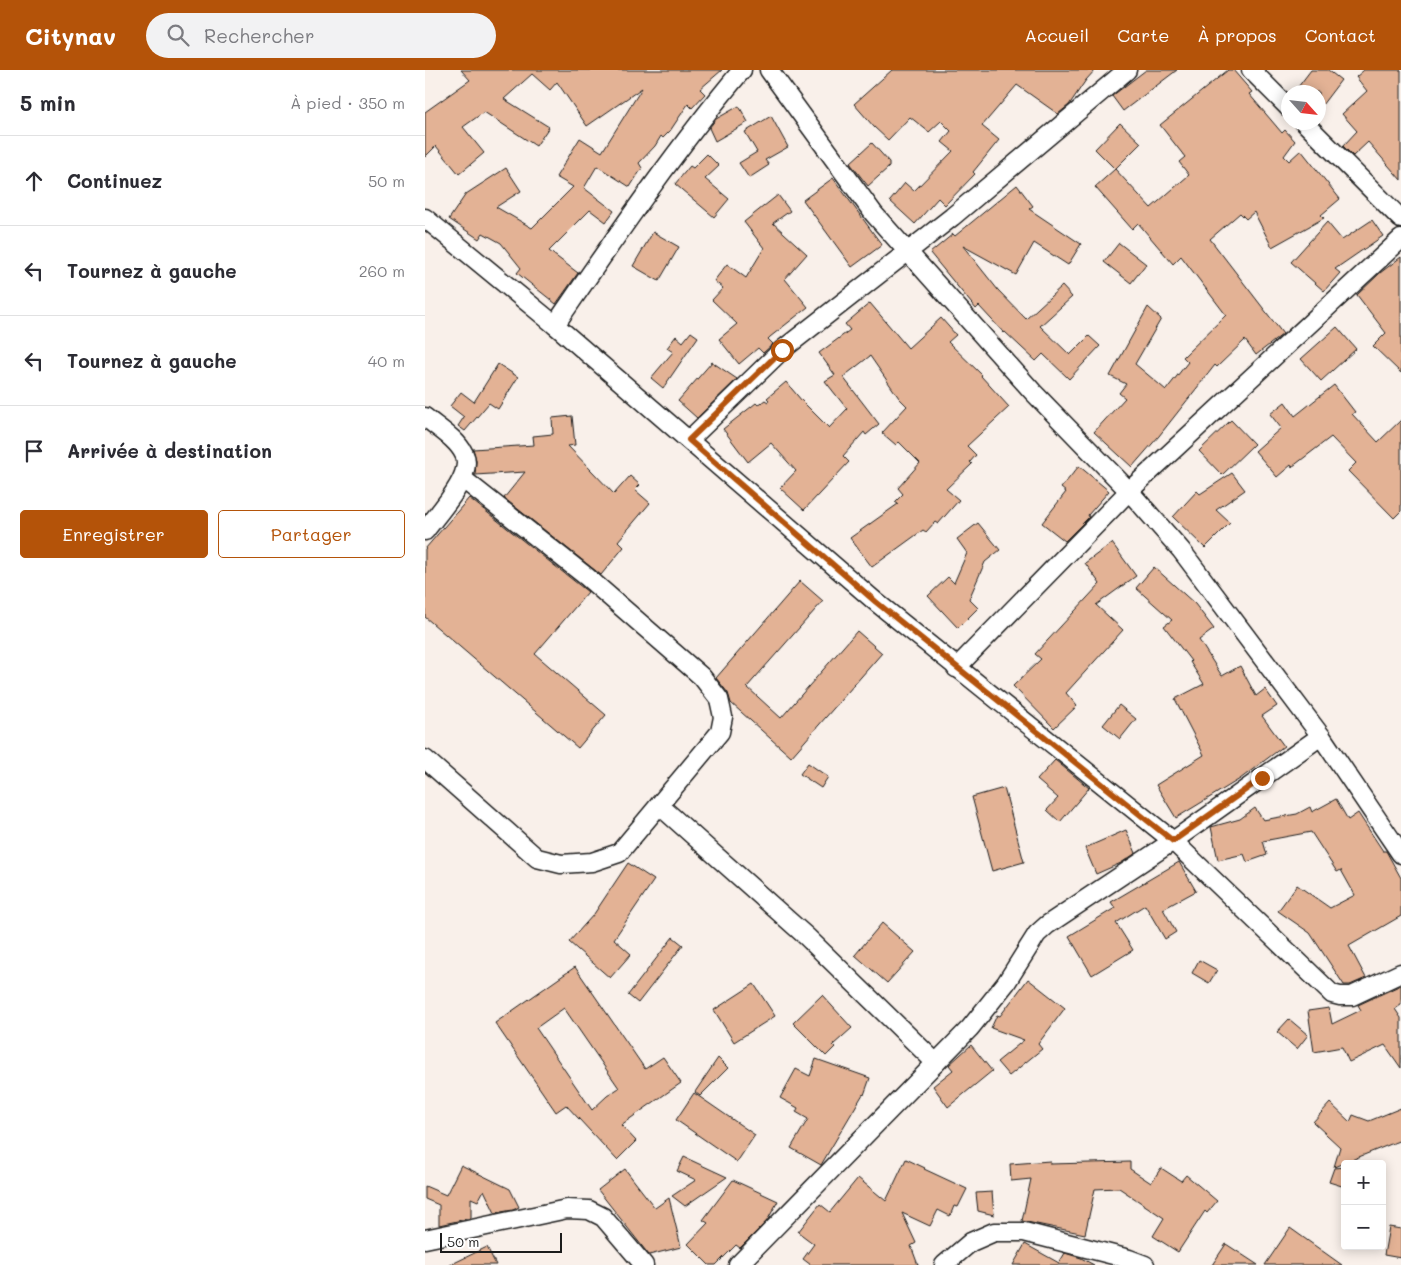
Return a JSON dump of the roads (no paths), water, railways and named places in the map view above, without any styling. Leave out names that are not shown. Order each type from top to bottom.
[{"type":"street","points":[[555,326],[618,232],[685,141],[742,70]]},
{"type":"street","points":[[769,70],[874,214],[1033,392],[1129,491],[1181,550],[1321,736],[1401,854]]},
{"type":"street","points":[[689,440],[782,350],[952,216],[1127,70]]},
{"type":"street","points":[[1251,70],[1281,100]]},
{"type":"street","points":[[1312,130],[1401,219]]},
{"type":"street","points":[[425,218],[689,440],[876,602],[1173,841],[1332,994],[1352,996],[1401,973]]},
{"type":"street","points":[[956,668],[1129,491],[1401,238]]},
{"type":"street","points":[[425,417],[455,442],[464,454],[467,465],[463,479],[425,531]]},
{"type":"street","points":[[425,759],[537,858],[561,864],[592,862],[619,853],[720,732],[723,717],[719,699],[703,677],[587,577],[463,479]]},
{"type":"street","points":[[738,1265],[970,1028],[1006,983],[1037,934],[1047,925],[1173,841],[1321,736]]},
{"type":"street","points":[[659,805],[807,937],[936,1063]]},
{"type":"street","points":[[425,1239],[567,1209],[589,1210],[603,1217],[644,1265]]},
{"type":"street","points":[[944,1265],[971,1242],[994,1232],[1025,1232],[1133,1263]]}]
